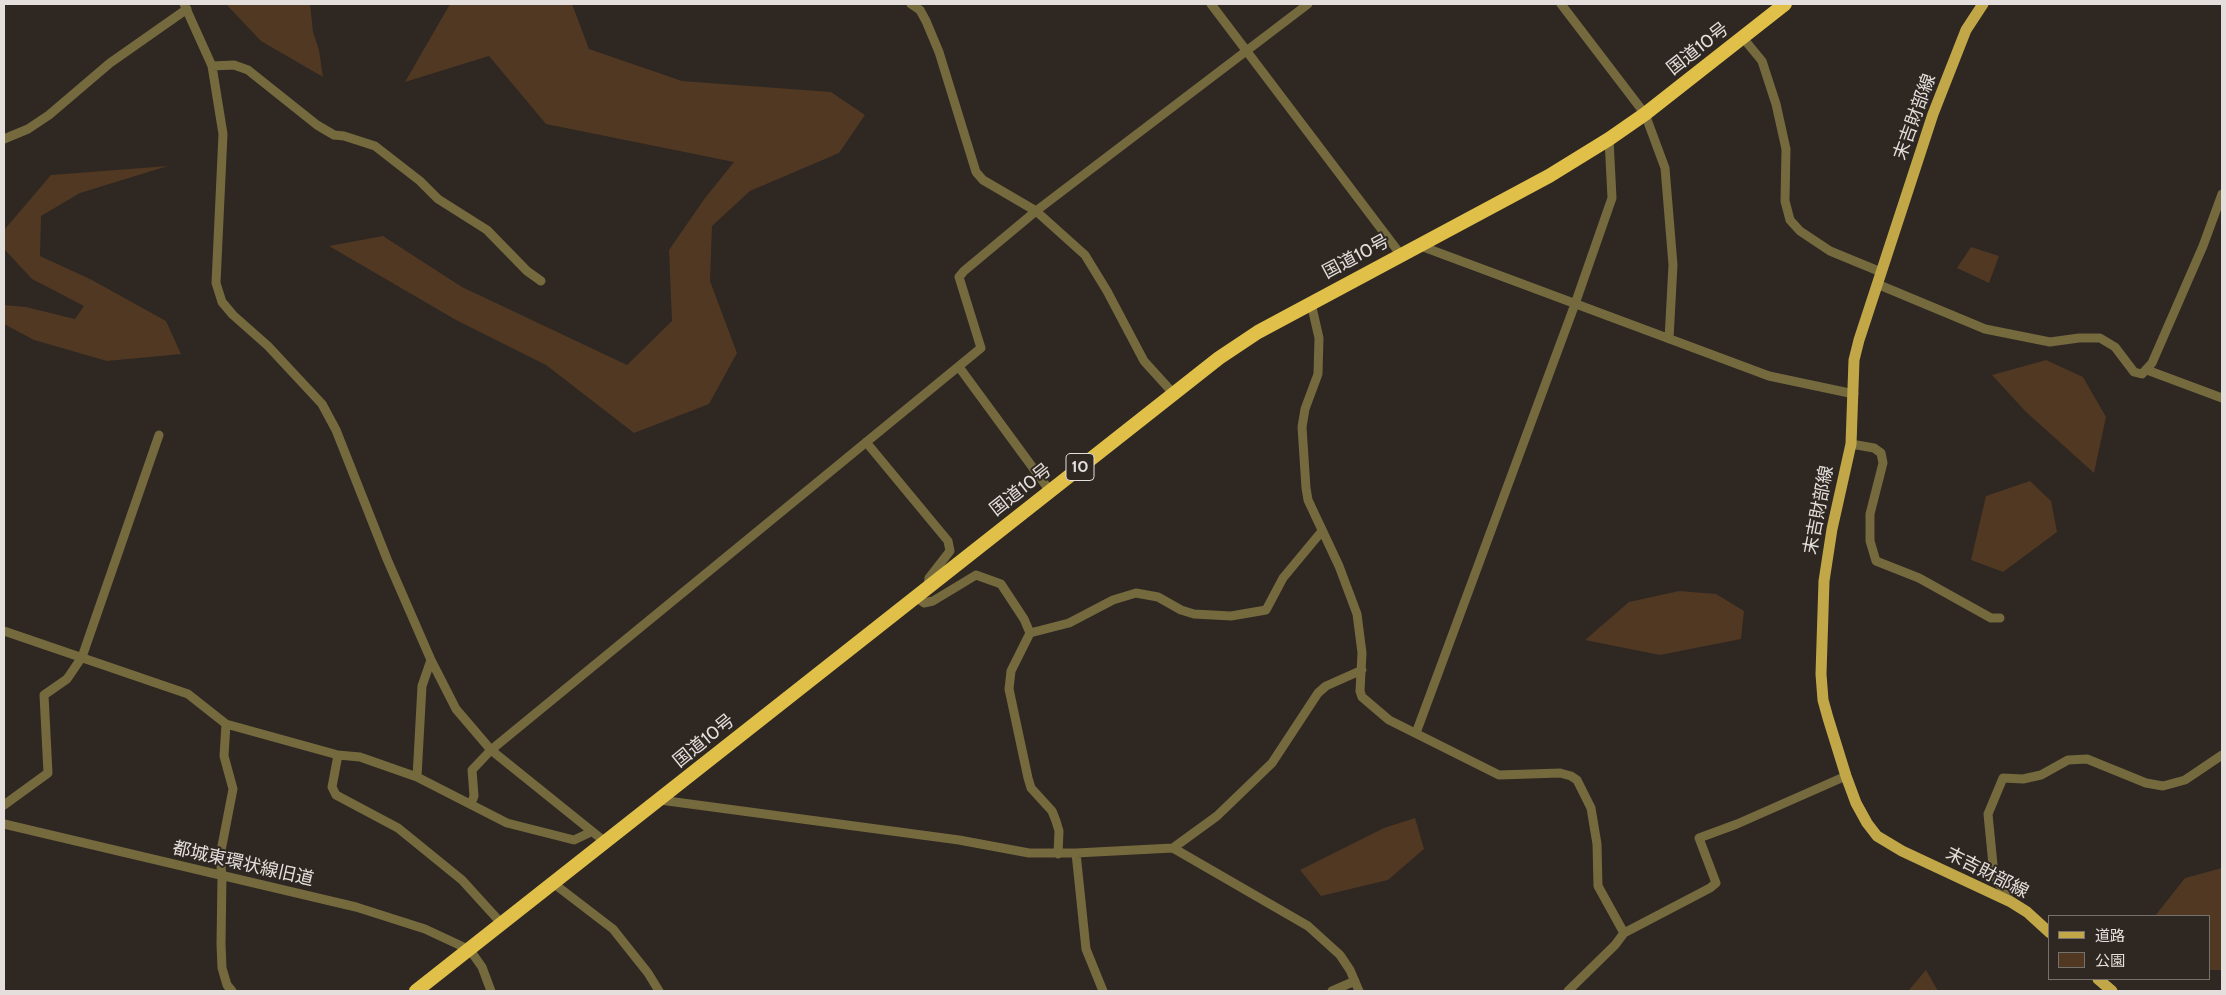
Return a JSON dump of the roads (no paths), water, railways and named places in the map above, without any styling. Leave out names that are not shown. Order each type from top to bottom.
[{"type":"highway","name":"国道10号","points":[[416,991],[470,950],[604,841],[660,800],[1172,393],[1219,358],[1258,332],[1311,302],[1549,176],[1609,139],[1645,114],[1785,4]]},
{"type":"main road","name":"末吉財部線","points":[[1983,4],[1966,30],[1933,114],[1854,360],[1851,444],[1831,537],[1824,581],[1821,618],[1821,674],[1823,700],[1846,776],[1856,803],[1877,836],[1902,851],[2011,902],[2027,912],[2048,932]]},
{"type":"main road","points":[[2099,980],[2112,991]]},
{"type":"street","points":[[911,4],[920,10],[938,52],[976,172],[983,180],[1036,211],[1085,255],[1108,291],[1144,361],[1172,393]]},
{"type":"street","points":[[1211,4],[1401,254]]},
{"type":"street","points":[[470,804],[474,796],[472,770],[491,750],[981,348],[959,277],[964,271],[1036,211],[1308,4]]},
{"type":"street","points":[[1561,4],[1645,114],[1665,168],[1673,266],[1669,339]]},
{"type":"street","points":[[4,139],[28,129],[49,114],[110,63],[185,6],[212,66],[223,134],[216,283],[222,302],[233,315],[268,346],[322,404],[336,430],[387,559],[431,660],[456,709],[491,750],[604,841]]},
{"type":"street","points":[[1743,38],[1762,61],[1776,104],[1786,149],[1785,201],[1790,220],[1800,231],[1830,251],[1881,272]]},
{"type":"street","points":[[212,66],[234,65],[248,70],[317,125],[334,135],[344,136],[374,146],[420,181],[438,199],[487,230],[527,271],[541,281]]},
{"type":"street","points":[[1416,733],[1576,304],[1612,198],[1609,139]]},
{"type":"street","points":[[1877,284],[1985,329],[2050,342],[2079,338],[2100,338],[2115,347],[2134,372],[2142,374],[2152,363],[2203,246],[2222,194]]},
{"type":"street","points":[[1418,246],[1769,376],[1854,394]]},
{"type":"street","points":[[1311,302],[1319,338],[1318,374],[1305,409],[1302,428],[1306,488],[1308,500],[1348,587],[1357,614],[1361,641],[1362,670],[1360,691],[1364,701],[1388,720],[1499,776],[1560,772],[1577,780],[1591,808],[1597,844],[1598,886],[1624,933]]},
{"type":"street","points":[[959,367],[1050,491]]},
{"type":"street","points":[[2147,370],[2222,398]]},
{"type":"street","points":[[4,805],[48,773],[44,695],[66,679],[82,657],[159,435]]},
{"type":"street","points":[[866,442],[948,541],[950,551],[929,578],[928,587]]},
{"type":"street","points":[[1851,444],[1874,448],[1881,454],[1883,464],[1870,514],[1870,541],[1876,561],[1918,578],[1992,618],[2000,618]]},
{"type":"street","points":[[1058,854],[1056,821],[1052,812],[1031,788],[1009,689],[1011,671],[1030,633],[1070,622],[1113,600],[1136,593],[1158,597],[1182,610],[1194,614],[1231,616],[1266,610],[1283,578],[1322,531]]},
{"type":"street","points":[[916,597],[924,603],[933,601],[976,575],[1001,584],[1024,619],[1030,633]]},
{"type":"street","points":[[4,632],[188,694],[226,724],[338,754],[360,757],[417,777],[507,823],[574,840],[591,832]]},
{"type":"street","points":[[417,777],[422,686],[431,660]]},
{"type":"street","points":[[1173,848],[1217,816],[1272,763],[1318,693],[1326,686],[1362,670]]},
{"type":"street","points":[[226,724],[224,756],[232,789],[220,856],[222,876],[220,944],[222,968],[227,985],[232,991]]},
{"type":"street","points":[[338,754],[332,787],[336,795],[398,828],[462,880],[502,924]]},
{"type":"street","points":[[2011,902],[1994,875],[1988,814],[2003,778],[2023,779],[2041,775],[2068,760],[2087,759],[2146,783],[2163,786],[2185,780],[2222,755]]},
{"type":"street","points":[[1568,991],[1615,945],[1624,933],[1710,888],[1716,883],[1699,838],[1737,824],[1846,776]]},
{"type":"street","points":[[660,800],[959,840],[1029,853],[1058,854],[1173,848],[1308,926],[1340,955],[1356,981],[1359,991]]},
{"type":"street","name":"都城東環状線旧道","points":[[4,824],[356,906],[425,929],[470,950]]},
{"type":"street","points":[[1076,853],[1086,949],[1103,991]]},
{"type":"street","points":[[553,883],[613,929],[648,973],[659,991]]},
{"type":"street","points":[[470,950],[482,967],[491,991]]},
{"type":"street","points":[[1332,991],[1356,981]]}]
